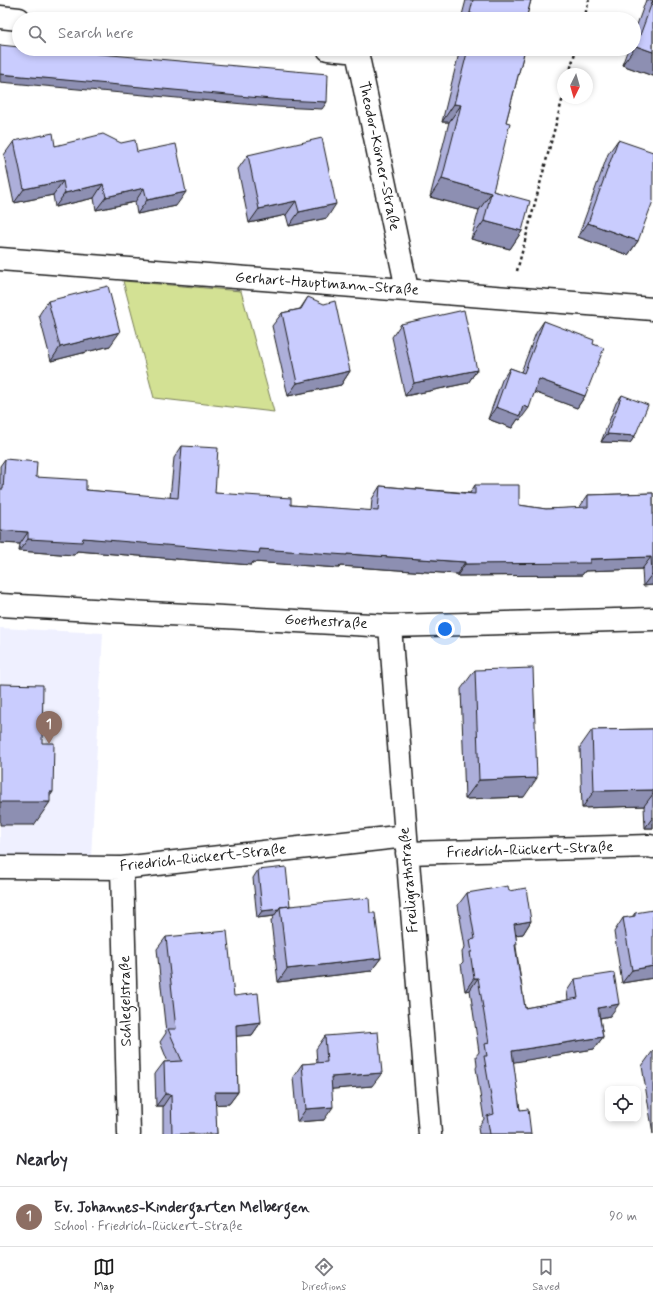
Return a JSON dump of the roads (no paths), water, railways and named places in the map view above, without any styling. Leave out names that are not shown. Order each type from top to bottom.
[{"type":"street","points":[[0,17],[12,18]]},
{"type":"street","name":"Theodor-Körner-Straße","points":[[358,56],[407,290]]},
{"type":"street","name":"Gerhart-Hauptmann-Straße","points":[[0,259],[653,309]]},
{"type":"street","name":"Goethestraße","points":[[0,605],[390,626],[653,619]]},
{"type":"street","name":"Freiligrathstraße","points":[[390,626],[406,845],[430,1134]]},
{"type":"street","name":"Friedrich-Rückert-Straße","points":[[0,867],[122,868],[406,845],[653,847]]},
{"type":"street","name":"Schlegelstraße","points":[[122,868],[129,1134]]},
{"type":"place","name":"Ev. Johannes-Kindergarten Melbergen","points":[[49,744]]}]
